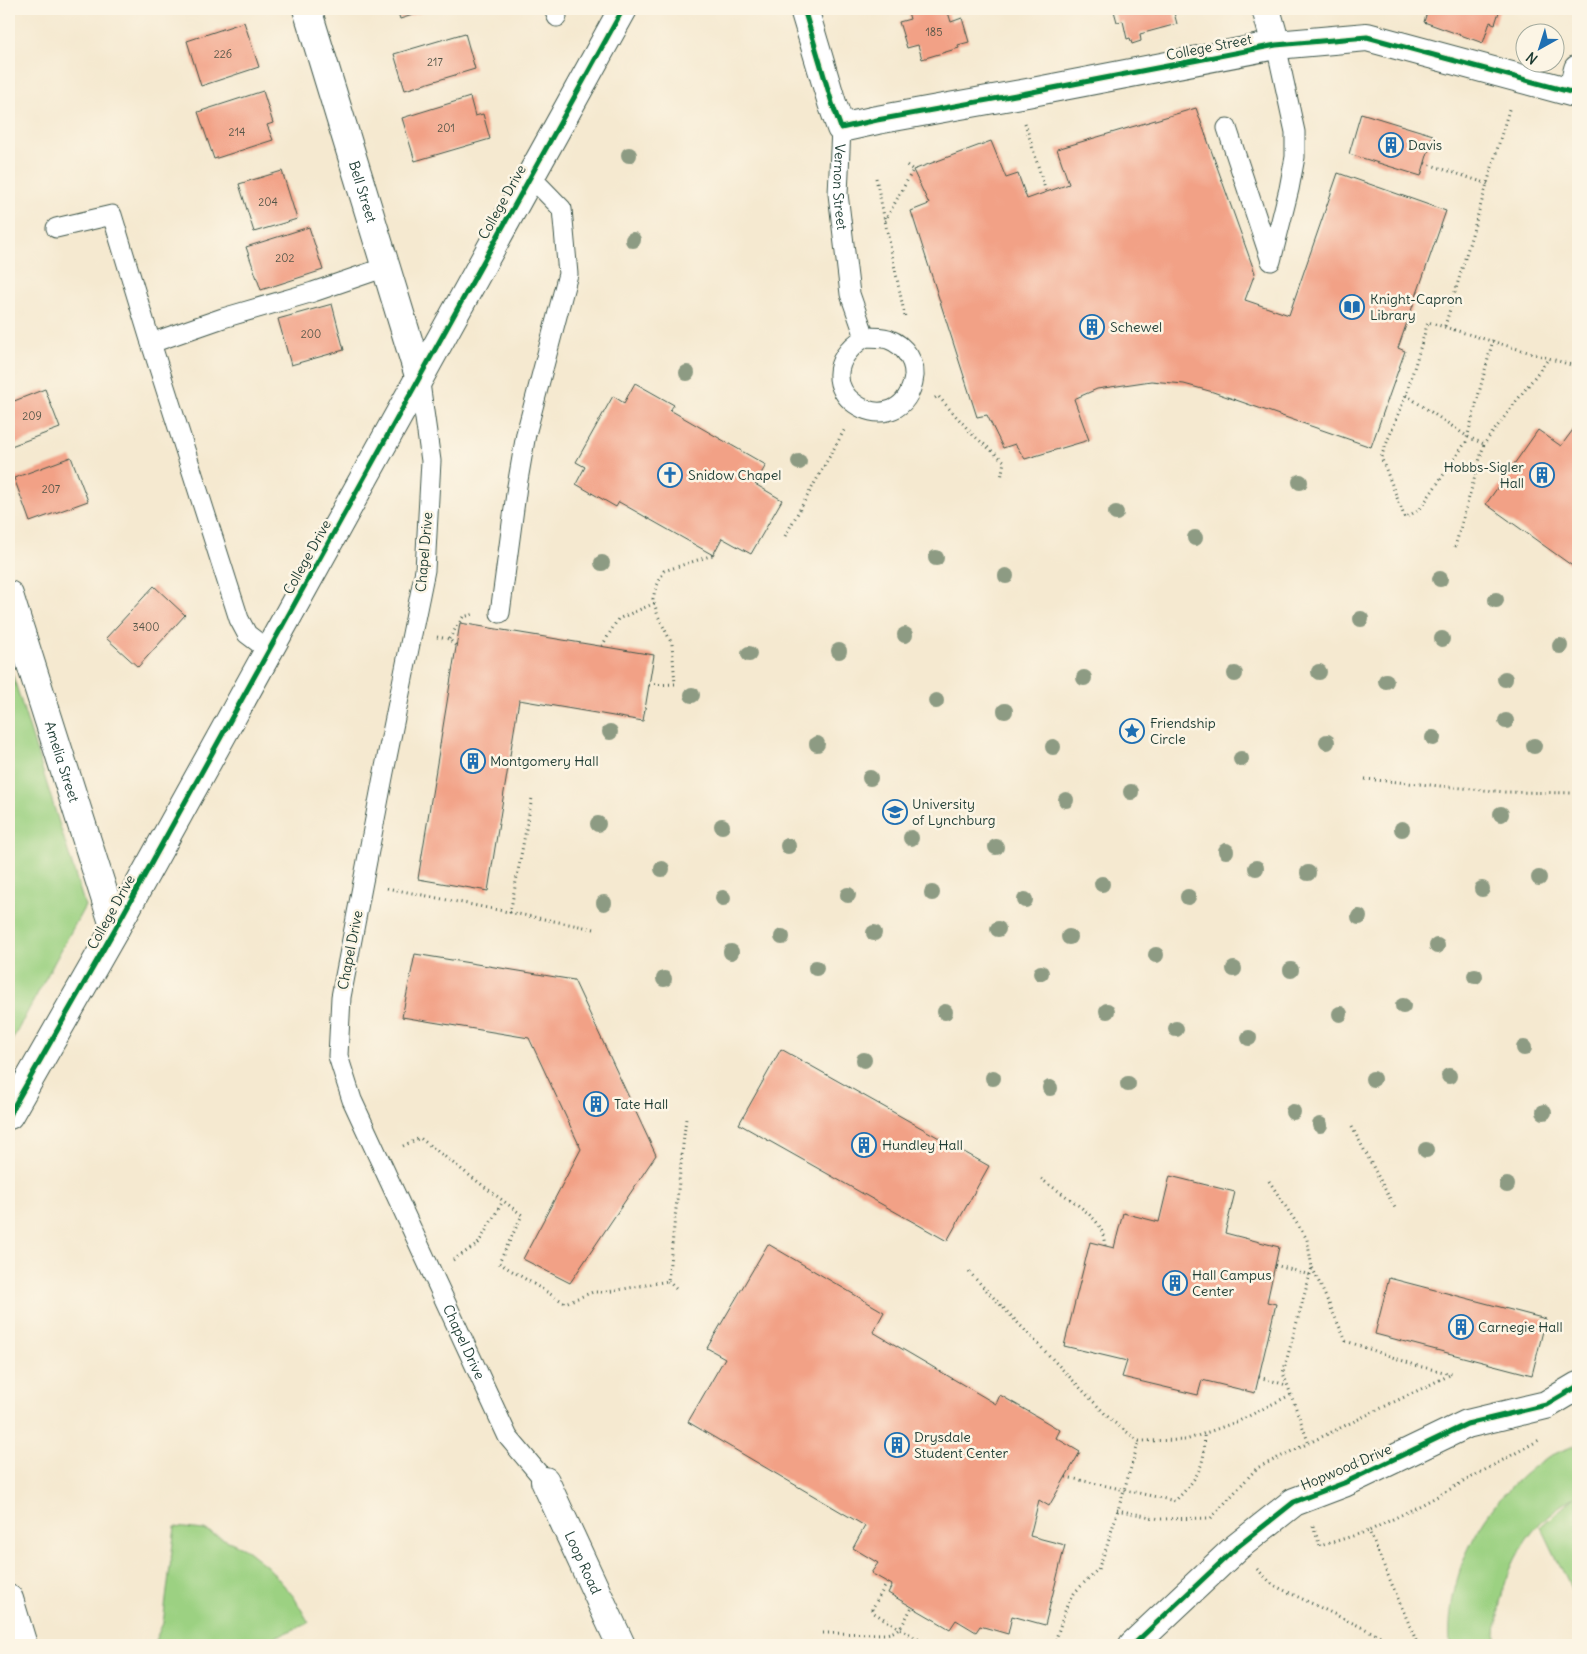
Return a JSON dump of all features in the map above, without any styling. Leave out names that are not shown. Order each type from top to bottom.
[{"type":"street","name":"Bell Street","points":[[307,9],[419,376]]},
{"type":"street","name":"College Drive","points":[[9,1115],[115,929],[623,9]]},
{"type":"street","name":"Vernon Street","points":[[804,9],[841,128]]},
{"type":"street","points":[[1266,9],[1276,45]]},
{"type":"street","name":"College Street","points":[[841,128],[1276,45],[1367,37],[1576,85]]},
{"type":"street","name":"Amelia Street","points":[[9,595],[115,929]]},
{"type":"street","name":"Hopwood Drive","points":[[1133,1645],[1236,1548],[1294,1502],[1344,1483],[1467,1424],[1546,1405],[1578,1386]]},
{"type":"street","name":"Loop Road","points":[[545,1481],[621,1645]]},
{"type":"street","points":[[9,1598],[23,1645]]},
{"type":"lane","points":[[1227,128],[1272,261],[1295,157],[1294,132],[1276,45]]},
{"type":"lane","name":"Vernon Street","points":[[841,128],[838,194],[840,212],[850,294],[865,338]]},
{"type":"lane","points":[[500,610],[526,434],[568,274],[562,209],[530,176]]},
{"type":"lane","points":[[56,228],[112,215],[239,619],[247,634],[268,650]]},
{"type":"lane","points":[[151,343],[223,318],[313,292],[386,268]]},
{"type":"lane","name":"Chapel Drive","points":[[419,376],[431,461],[425,570],[341,997],[338,1056],[352,1100],[508,1437],[545,1481]]},
{"type":"path","points":[[1445,326],[1510,105]]},
{"type":"path","points":[[1028,132],[1046,192]]},
{"type":"path","points":[[884,222],[913,170],[904,163]]},
{"type":"path","points":[[1425,163],[1488,184]]},
{"type":"path","points":[[876,178],[906,321]]},
{"type":"path","points":[[1493,340],[1466,442],[1420,509],[1405,518],[1381,457],[1406,395],[1428,322],[1493,340],[1578,368]]},
{"type":"path","points":[[1455,547],[1484,444],[1549,358]]},
{"type":"path","points":[[938,389],[938,396],[974,435],[1004,461],[1001,480]]},
{"type":"path","points":[[1406,395],[1468,437],[1484,444]]},
{"type":"path","points":[[931,402],[938,396]]},
{"type":"path","points":[[785,536],[848,424]]},
{"type":"path","points":[[649,686],[675,684],[672,644],[658,616],[654,590],[664,571],[713,554]]},
{"type":"path","points":[[602,646],[618,619],[655,603]]},
{"type":"path","points":[[449,639],[463,617],[500,610]]},
{"type":"path","points":[[1365,779],[1505,792],[1578,793]]},
{"type":"path","points":[[510,913],[532,798]]},
{"type":"path","points":[[363,883],[594,929]]},
{"type":"path","points":[[668,1281],[686,1118]]},
{"type":"path","points":[[1352,1127],[1396,1210]]},
{"type":"path","points":[[378,1156],[420,1138],[503,1200],[522,1216],[499,1263],[565,1303],[593,1292],[607,1292],[668,1281]]},
{"type":"path","points":[[1041,1179],[1092,1217],[1099,1225],[1104,1236],[1105,1246]]},
{"type":"path","points":[[1117,1510],[1160,1519],[1211,1518],[1257,1468],[1452,1374],[1418,1366],[1346,1341],[1312,1268],[1307,1239],[1269,1181]]},
{"type":"path","points":[[430,1271],[447,1264],[478,1244],[503,1200]]},
{"type":"path","points":[[1275,1265],[1310,1276]]},
{"type":"path","points":[[1309,1444],[1283,1373],[1312,1268]]},
{"type":"path","points":[[969,1272],[1111,1420],[1139,1441],[1186,1440],[1239,1420],[1290,1395]]},
{"type":"path","points":[[668,1281],[676,1289]]},
{"type":"path","points":[[1259,1377],[1287,1385]]},
{"type":"path","points":[[1066,1478],[1175,1502],[1196,1478],[1201,1467],[1204,1457],[1204,1434]]},
{"type":"path","points":[[1312,1521],[1320,1546],[1369,1531],[1544,1437]]},
{"type":"path","points":[[1054,1645],[1067,1605],[1075,1592],[1098,1569],[1106,1549],[1139,1441]]},
{"type":"path","points":[[1369,1531],[1418,1645]]},
{"type":"path","points":[[1252,1565],[1273,1585],[1399,1645]]},
{"type":"path","points":[[888,1582],[872,1609],[874,1613],[928,1645]]},
{"type":"path","points":[[824,1633],[886,1634],[895,1632],[900,1628],[912,1607]]},
{"type":"green space","points":[[9,663],[85,906],[9,1046]]},
{"type":"green space","points":[[1578,1444],[1578,1603],[1541,1526],[1575,1497],[1556,1509],[1540,1524],[1526,1541],[1515,1560],[1506,1580],[1500,1602],[1496,1645],[1450,1645],[1450,1619],[1454,1593],[1461,1568],[1471,1544],[1484,1521],[1499,1500],[1537,1464],[1552,1455]]},
{"type":"green space","points":[[175,1527],[204,1530],[244,1548],[268,1567],[294,1597],[309,1623],[256,1645],[153,1645],[163,1623]]},
{"type":"building","points":[[397,9],[432,9],[400,19]]},
{"type":"building","points":[[907,9],[947,9],[951,22],[962,18],[969,42],[958,45],[959,48],[922,59],[918,45],[907,48],[899,22],[910,19]]},
{"type":"building","points":[[1119,9],[1173,9],[1177,24],[1140,34],[1141,41],[1132,44],[1130,38],[1127,39],[1123,21],[1117,22],[1114,11]]},
{"type":"building","points":[[1428,9],[1500,9],[1495,24],[1490,22],[1483,43],[1424,22]]},
{"type":"building","points":[[244,22],[259,67],[201,86],[187,41]]},
{"type":"building","points":[[465,33],[475,69],[405,90],[394,54]]},
{"type":"building","points":[[263,91],[273,123],[267,125],[273,140],[214,159],[198,112]]},
{"type":"building","points":[[470,97],[475,116],[483,114],[490,139],[415,161],[402,118]]},
{"type":"building","name":"Schewel","points":[[1196,108],[1255,273],[1245,300],[1289,315],[1338,173],[1446,211],[1398,348],[1405,351],[1371,447],[1213,392],[1184,384],[1151,381],[1097,389],[1074,399],[1089,440],[1025,459],[1015,444],[1003,448],[987,415],[977,417],[911,211],[929,204],[913,170],[991,141],[1006,178],[1018,174],[1027,199],[1069,184],[1057,149]]},
{"type":"building","name":"Davis","points":[[1361,113],[1433,135],[1421,176],[1349,154]]},
{"type":"building","points":[[282,171],[297,219],[254,232],[239,184]]},
{"type":"building","points":[[309,227],[323,270],[261,290],[246,247]]},
{"type":"building","points":[[332,304],[344,350],[291,365],[278,319]]},
{"type":"building","name":"Snidow Chapel","points":[[635,383],[674,405],[670,410],[766,465],[755,484],[782,500],[751,554],[722,538],[713,555],[619,502],[616,507],[576,484],[585,467],[576,462],[613,396],[624,403]]},
{"type":"building","points":[[45,389],[60,428],[11,446],[9,440],[9,403]]},
{"type":"building","name":"Hobbs-Sigler Hall","points":[[1578,423],[1578,570],[1486,504],[1538,430],[1561,446]]},
{"type":"building","points":[[71,457],[88,501],[30,522],[14,478]]},
{"type":"building","points":[[154,586],[185,615],[138,667],[106,638]]},
{"type":"building","name":"Montgomery Hall","points":[[460,623],[654,655],[643,721],[519,700],[488,891],[418,879]]},
{"type":"building","name":"Tate Hall","points":[[415,954],[574,980],[656,1155],[570,1283],[523,1259],[581,1149],[529,1038],[402,1017]]},
{"type":"building","name":"Hundley Hall","points":[[781,1049],[989,1166],[947,1241],[739,1124]]},
{"type":"building","name":"Hall Campus Center","points":[[1170,1176],[1235,1192],[1225,1233],[1279,1247],[1267,1302],[1276,1304],[1255,1393],[1202,1380],[1198,1395],[1122,1377],[1127,1361],[1064,1346],[1090,1242],[1114,1248],[1123,1213],[1159,1222]]},
{"type":"building","name":"Drysdale Student Center","points":[[768,1244],[884,1312],[873,1332],[996,1404],[1000,1395],[1060,1430],[1056,1438],[1080,1452],[1049,1506],[1039,1500],[1030,1536],[1065,1545],[1045,1625],[1012,1616],[1008,1634],[980,1626],[976,1632],[956,1620],[950,1629],[888,1593],[892,1585],[871,1573],[878,1563],[853,1548],[865,1526],[688,1422],[725,1358],[707,1348]]},
{"type":"building","name":"Carnegie Hall","points":[[1389,1278],[1546,1319],[1532,1375],[1375,1334]]},
{"type":"cycle path","points":[[9,1115],[115,929],[623,9]]},
{"type":"cycle path","points":[[804,9],[841,128],[1276,45],[1367,37],[1578,94]]},
{"type":"cycle path","points":[[1133,1645],[1236,1548],[1294,1502],[1344,1483],[1467,1424],[1546,1405],[1578,1386]]},
{"type":"place","name":"Davis","points":[[1391,145]]},
{"type":"place","name":"Knight-Capron Library","points":[[1352,307]]},
{"type":"place","name":"Schewel","points":[[1092,327]]},
{"type":"place","name":"Snidow Chapel","points":[[670,475]]},
{"type":"place","name":"Hobbs-Sigler Hall","points":[[1542,475]]},
{"type":"place","name":"Friendship Circle","points":[[1132,731]]},
{"type":"place","name":"Montgomery Hall","points":[[473,761]]},
{"type":"place","name":"University of Lynchburg","points":[[895,812]]},
{"type":"place","name":"Tate Hall","points":[[596,1104]]},
{"type":"place","name":"Hundley Hall","points":[[864,1145]]},
{"type":"place","name":"Hall Campus Center","points":[[1175,1283]]},
{"type":"place","name":"Carnegie Hall","points":[[1461,1327]]},
{"type":"place","name":"Drysdale Student Center","points":[[897,1445]]}]
